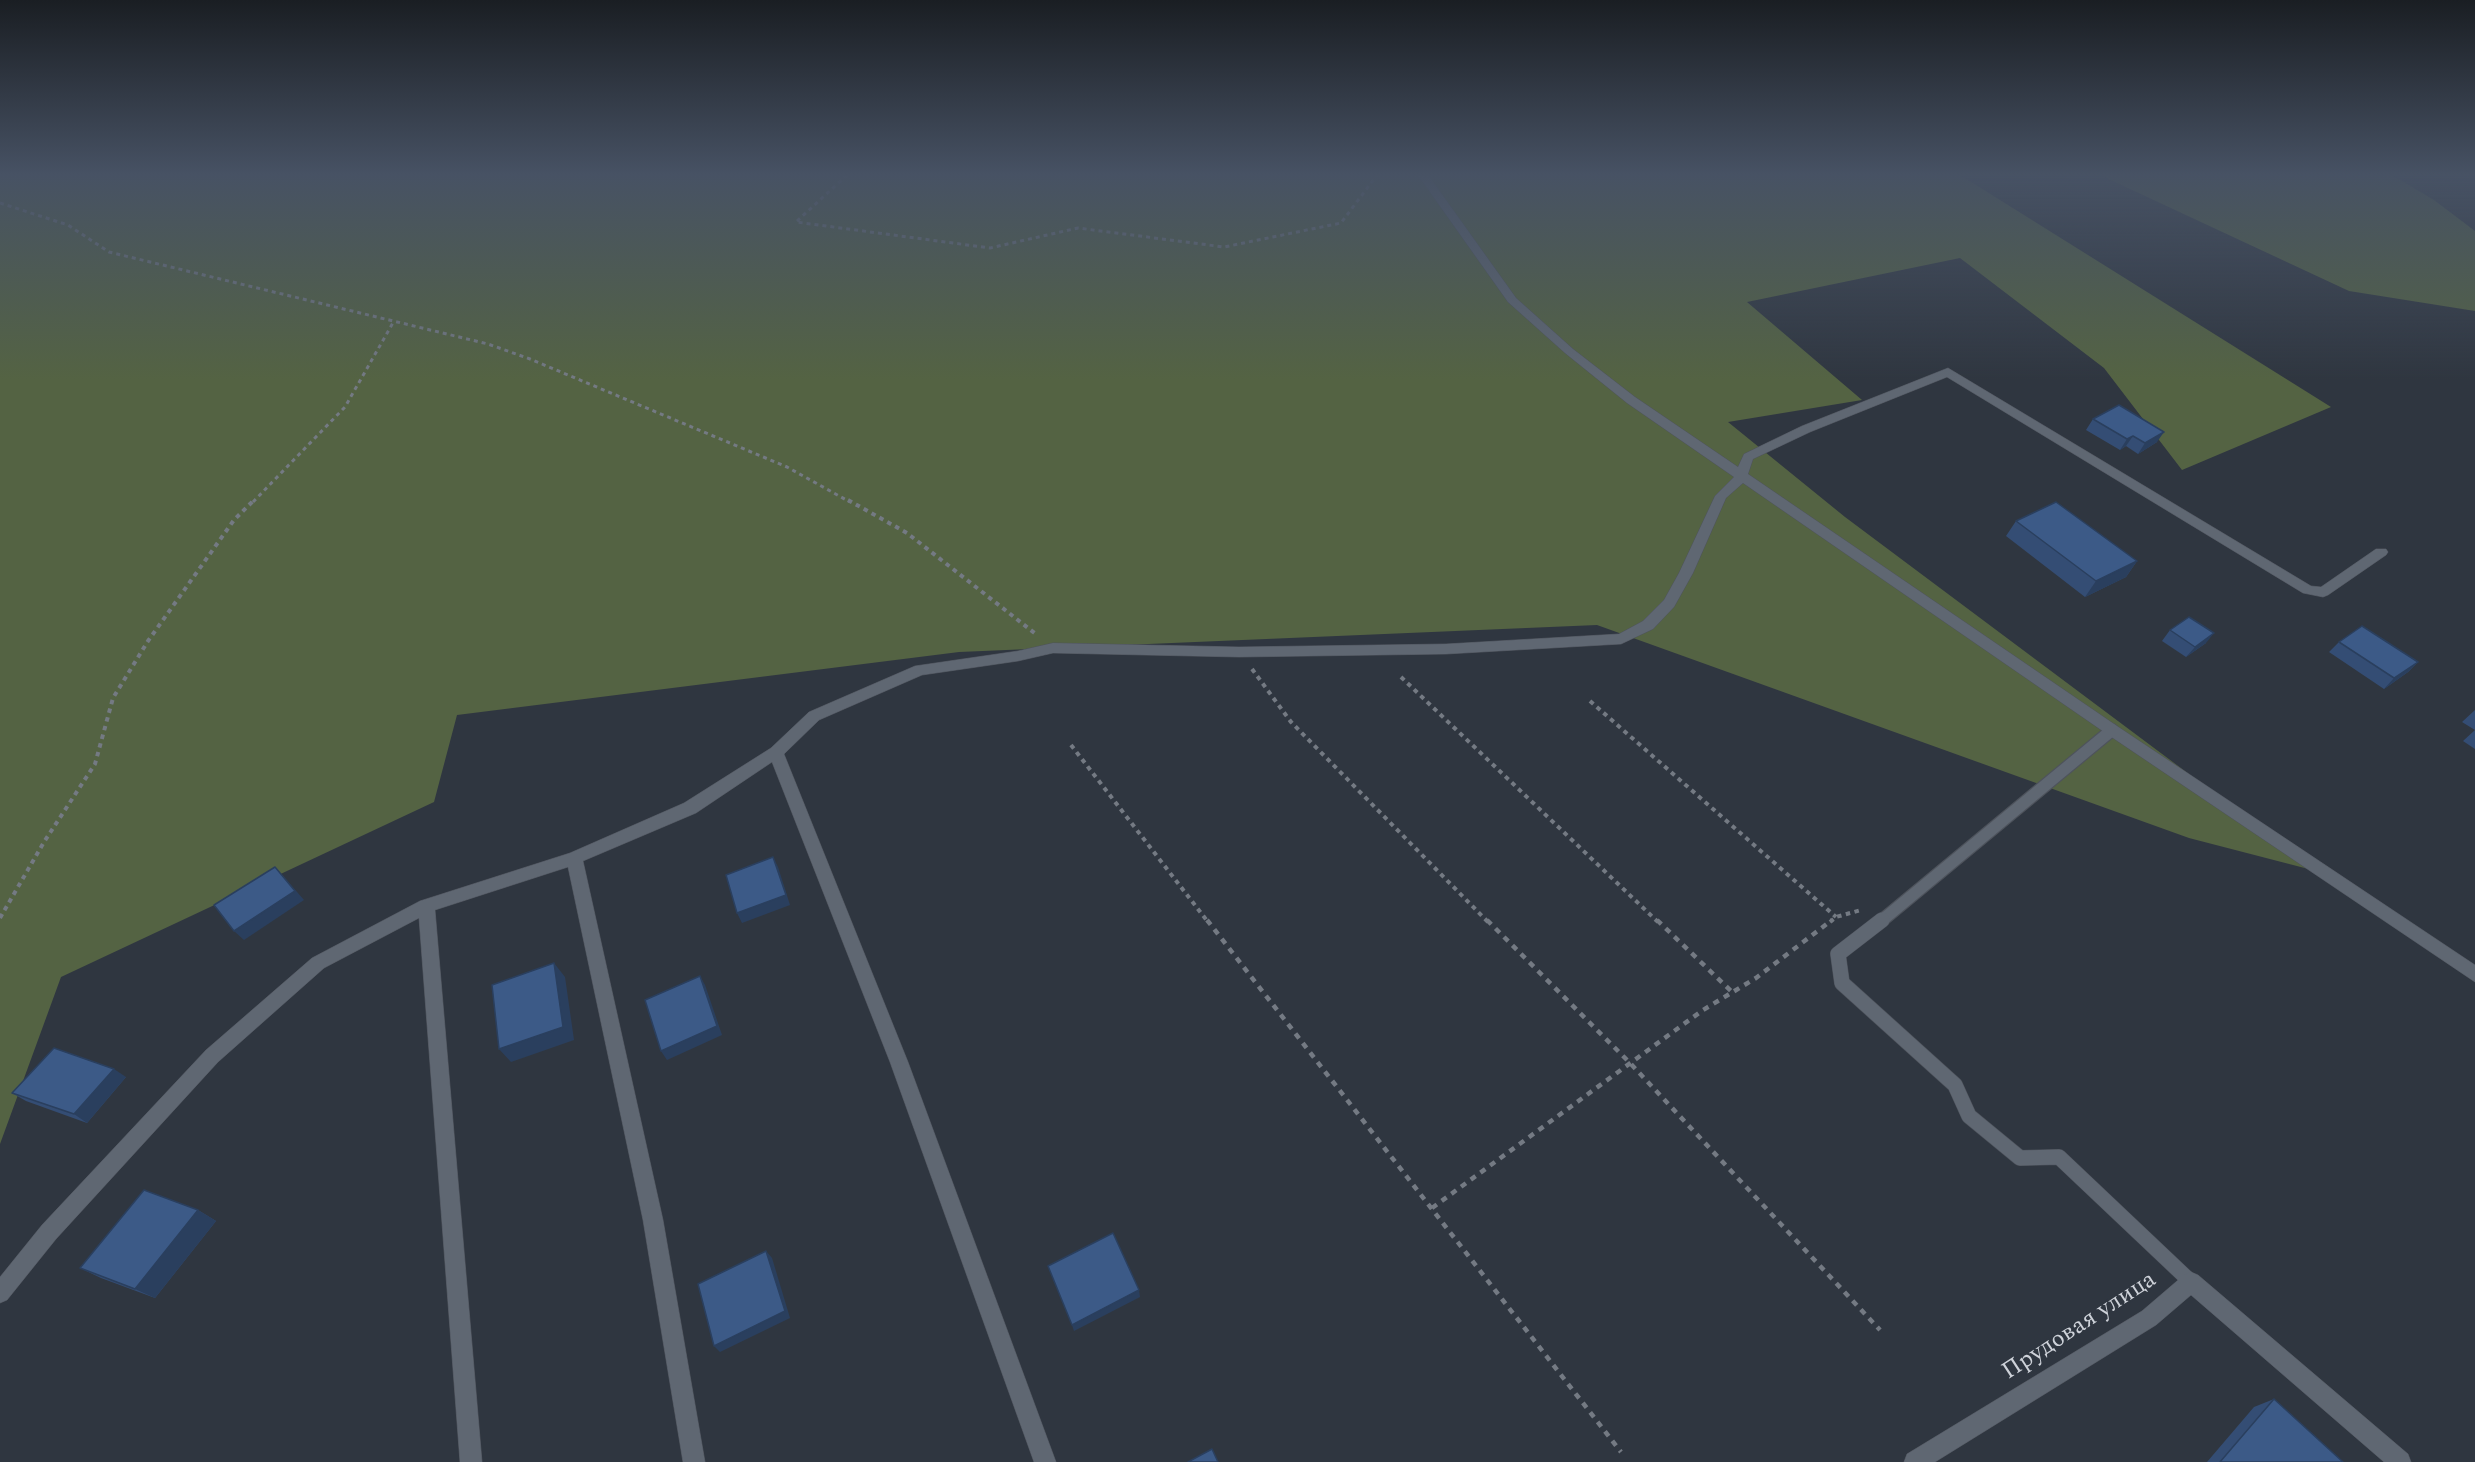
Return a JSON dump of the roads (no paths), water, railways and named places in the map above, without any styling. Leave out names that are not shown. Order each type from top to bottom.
[{"type":"street","points":[[1473,243],[1512,300],[1536,323],[1631,400],[2112,730],[2475,974]]},
{"type":"street","points":[[0,1293],[49,1232],[212,1056],[318,963],[426,906],[574,858],[690,808],[776,752],[813,716],[920,670],[1018,656],[1053,648],[1239,651],[1446,649],[1621,639],[1648,625],[1669,603],[1686,573],[1722,496],[1741,477],[1748,457],[1806,429],[1948,372],[2308,590],[2323,592],[2381,552]]},
{"type":"street","points":[[776,752],[899,1062],[1045,1462]]},
{"type":"street","points":[[574,858],[653,1220],[694,1462]]},
{"type":"street","points":[[426,906],[471,1462]]},
{"type":"street","points":[[2191,1282],[2400,1462]]},
{"type":"street","name":"Прудовая улица","points":[[1915,1462],[2149,1318],[2191,1282]]},
{"type":"lane","points":[[2112,730],[1913,896],[1838,954],[1842,983],[1955,1085],[1969,1116],[2020,1158],[2059,1157],[2191,1282]]}]
